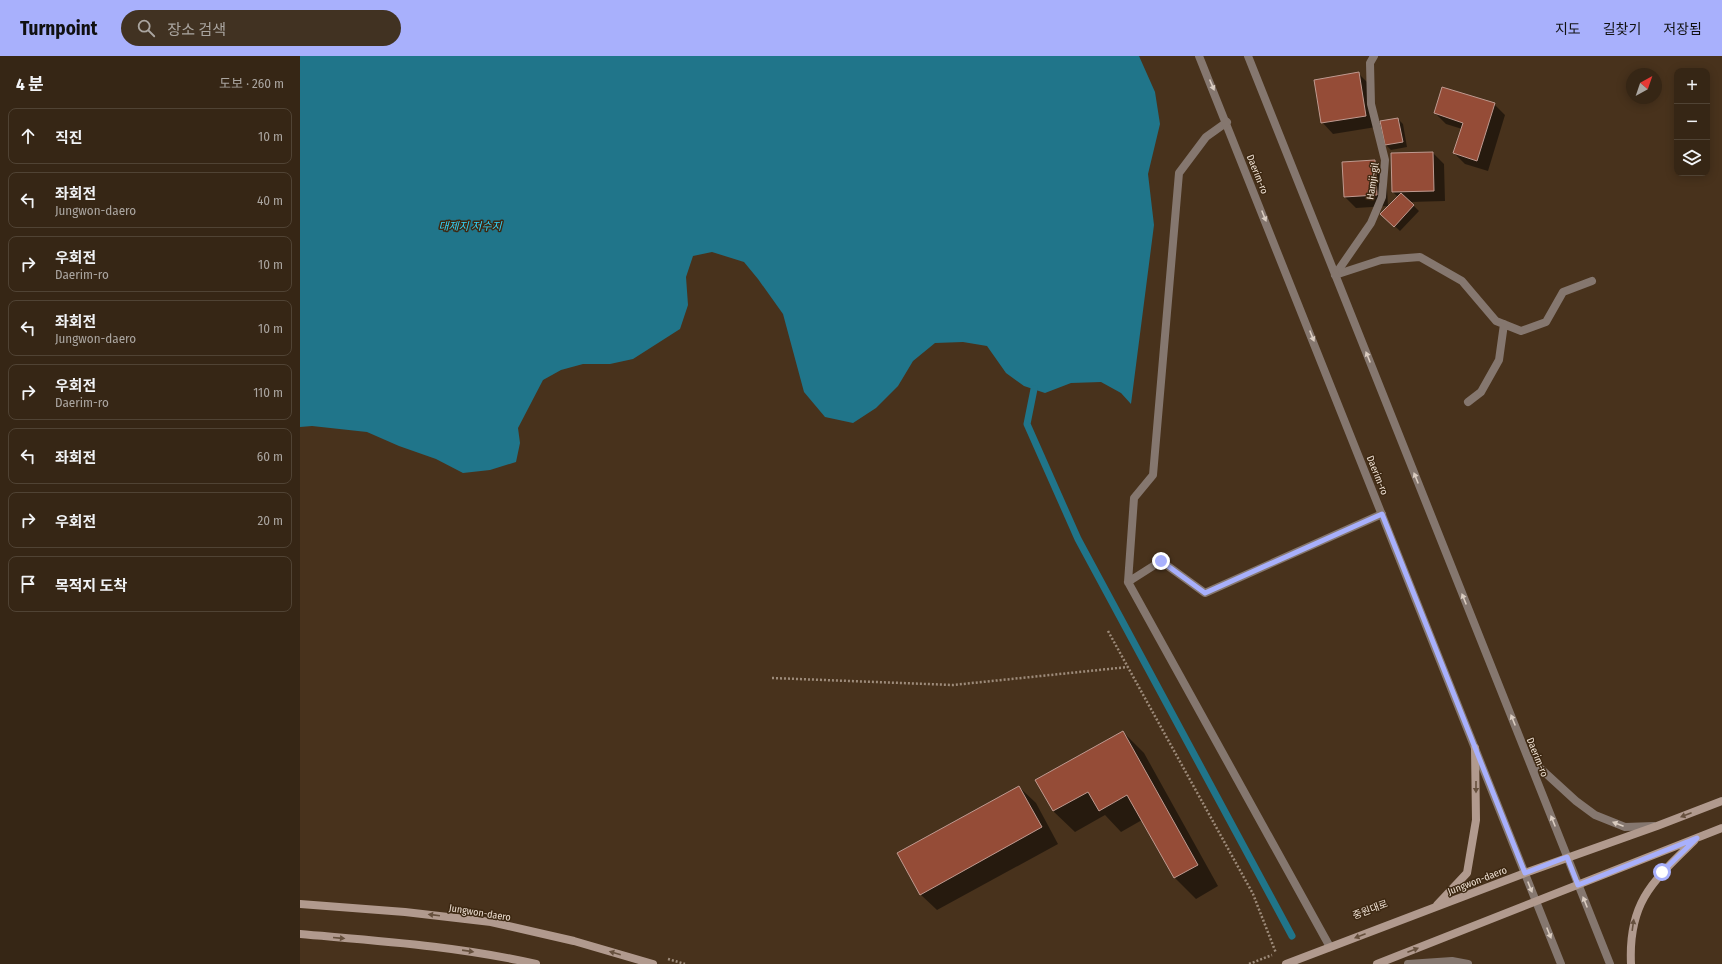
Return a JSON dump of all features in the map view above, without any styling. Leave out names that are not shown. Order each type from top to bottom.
[{"type":"main road","points":[[1436,906],[1466,873],[1476,820],[1476,748]]},
{"type":"main road","name":"Jungwon-daero","points":[[1286,964],[1567,857],[1657,826],[1722,801]]},
{"type":"main road","points":[[1377,964],[1722,828]]},
{"type":"main road","points":[[1631,964],[1633,922],[1642,899],[1662,872],[1697,838]]},
{"type":"main road","name":"Jungwon-daero","points":[[300,904],[405,912],[491,922],[574,941],[653,964]]},
{"type":"main road","points":[[300,934],[427,946],[495,955],[536,964]]},
{"type":"street","name":"Daerim-ro","points":[[1199,56],[1227,122],[1561,964]]},
{"type":"street","name":"Daerim-ro","points":[[1248,56],[1610,964]]},
{"type":"street","name":"Hamji-gil","points":[[1335,275],[1371,223],[1382,197],[1385,160],[1371,104],[1370,63],[1374,56]]},
{"type":"street","points":[[1227,122],[1206,137],[1179,172],[1153,475],[1134,498],[1128,582],[1330,947]]},
{"type":"street","points":[[1335,275],[1381,260],[1420,257],[1462,281],[1496,321],[1521,330],[1546,322],[1563,292],[1592,281]]},
{"type":"street","points":[[1468,402],[1481,392],[1498,360],[1504,324]]},
{"type":"street","points":[[1128,582],[1161,561],[1205,593],[1382,514]]},
{"type":"street","points":[[1527,756],[1576,801],[1595,815],[1625,827],[1657,826]]},
{"type":"street","points":[[1408,964],[1452,961],[1468,964]]},
{"type":"path","points":[[1108,631],[1253,894],[1278,959]]},
{"type":"path","points":[[772,678],[953,685],[1128,667]]},
{"type":"path","points":[[1249,964],[1283,951]]},
{"type":"water","name":"대제지 저수지","points":[[300,56],[1139,56],[1155,92],[1160,124],[1148,174],[1154,225],[1131,404],[1121,393],[1101,382],[1071,383],[1045,393],[1024,386],[1006,373],[987,346],[963,342],[935,343],[913,361],[898,386],[876,408],[853,423],[825,417],[804,392],[783,314],[744,262],[712,252],[693,256],[686,277],[688,305],[680,329],[633,359],[610,364],[583,364],[561,370],[543,380],[518,428],[520,443],[516,462],[490,470],[463,473],[436,459],[399,446],[367,432],[312,426],[300,427]]},
{"type":"building","points":[[1359,72],[1366,116],[1321,123],[1314,80]]},
{"type":"building","points":[[1442,87],[1495,103],[1477,161],[1453,153],[1463,123],[1434,113]]},
{"type":"building","points":[[1398,118],[1403,142],[1385,145],[1380,121]]},
{"type":"building","points":[[1433,152],[1434,191],[1392,192],[1391,153]]},
{"type":"building","points":[[1375,160],[1377,195],[1344,197],[1342,162]]},
{"type":"building","points":[[1401,193],[1414,205],[1394,227],[1380,214]]},
{"type":"building","points":[[1123,731],[1198,865],[1174,878],[1127,795],[1099,811],[1088,792],[1053,811],[1035,780]]},
{"type":"building","points":[[1019,786],[1042,827],[920,895],[897,853]]},
{"type":"waterway","points":[[1034,389],[1027,424],[1078,539],[1292,936]]},
{"type":"route","points":[[1161,561],[1205,593],[1382,514],[1525,873],[1567,857],[1578,885],[1697,838],[1662,872]]}]
